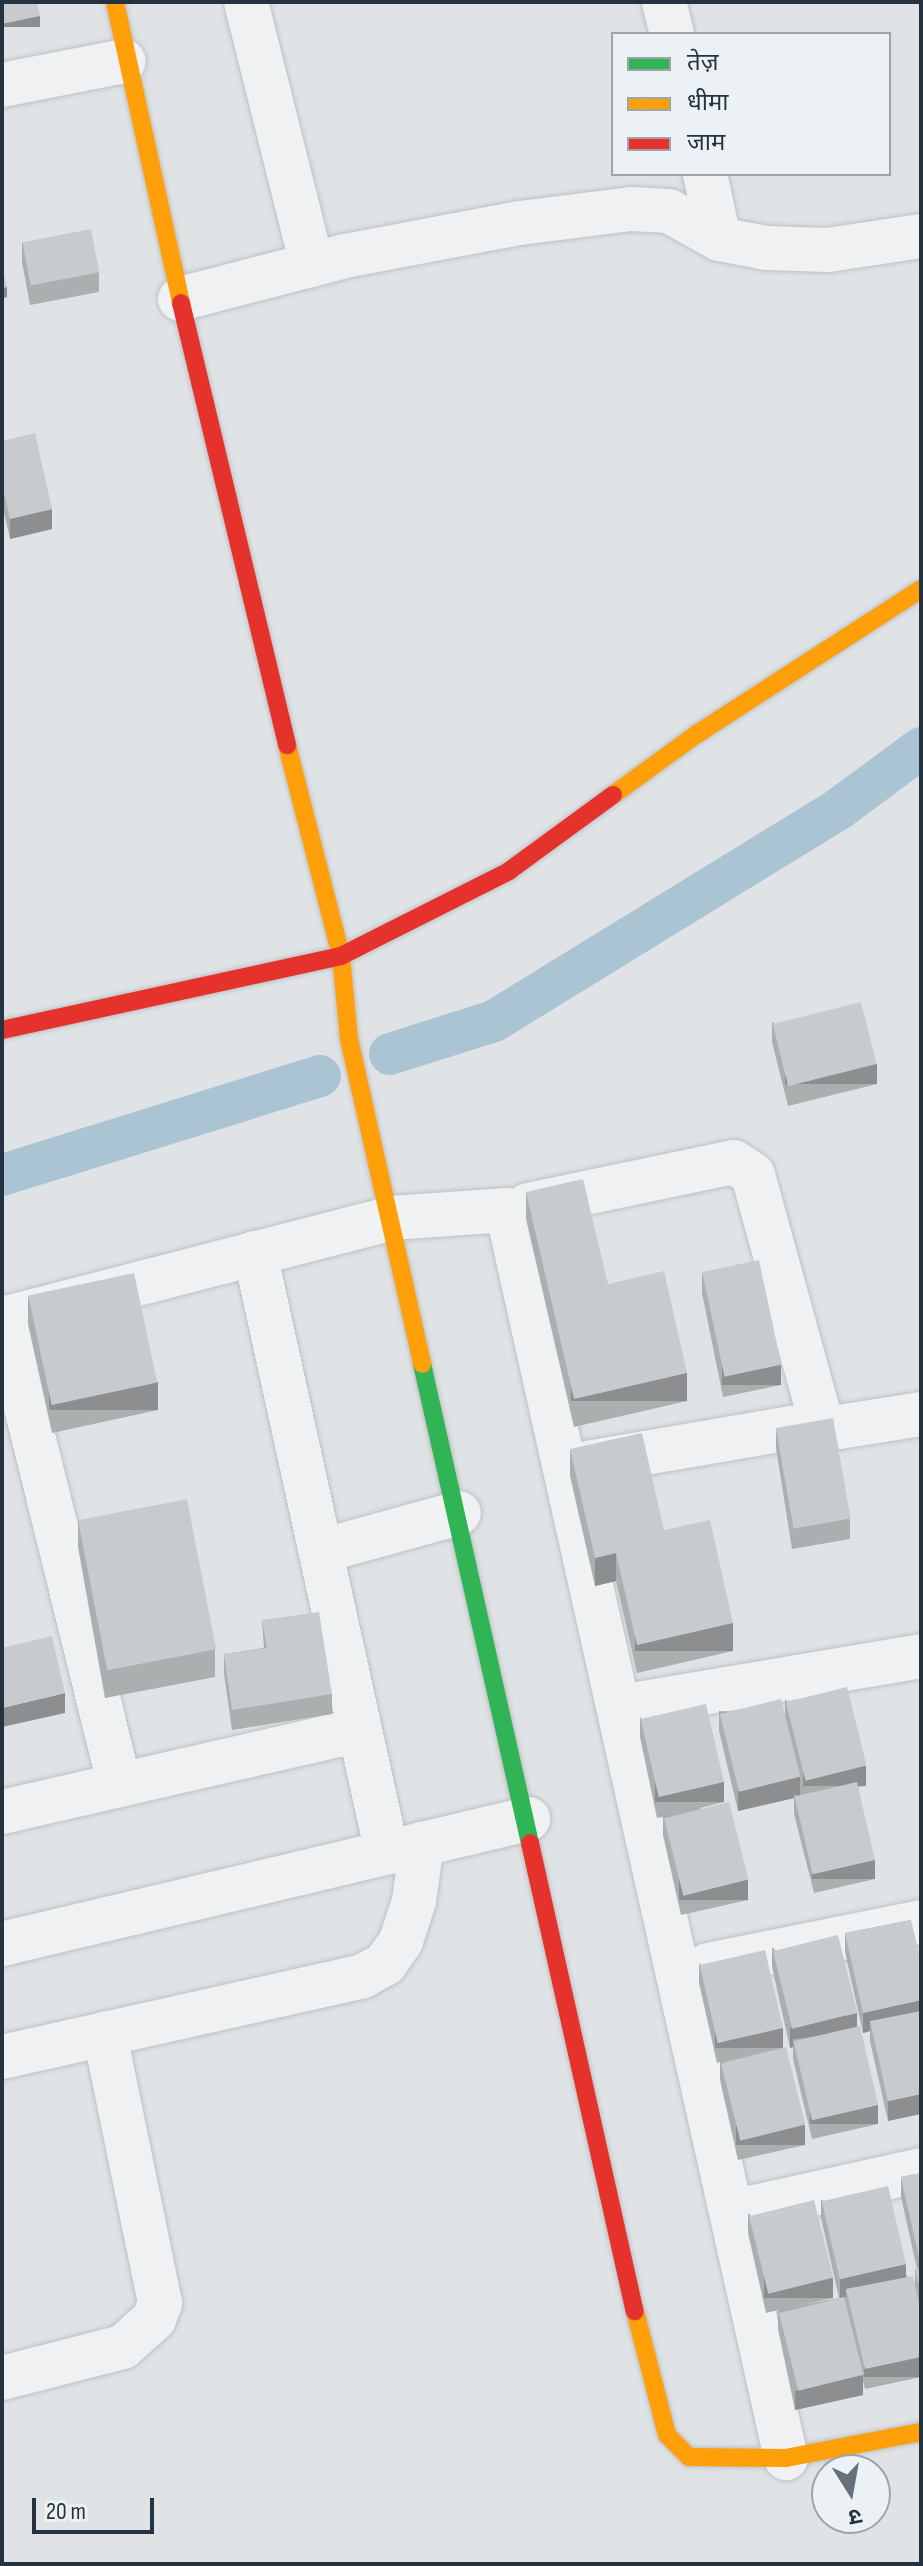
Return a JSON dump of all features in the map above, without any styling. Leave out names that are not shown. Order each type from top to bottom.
[{"type":"street","points":[[115,2],[124,61],[180,299],[341,956],[349,1039],[528,1819],[654,2396],[667,2435],[689,2457],[786,2458],[921,2432]]},
{"type":"street","points":[[246,2],[312,265]]},
{"type":"street","points":[[664,2],[672,32]]},
{"type":"street","points":[[2,85],[124,61]]},
{"type":"street","points":[[705,176],[719,239]]},
{"type":"street","points":[[180,299],[312,265],[520,223],[631,209],[669,211],[719,239],[767,248],[828,250],[921,236]]},
{"type":"street","points":[[2,1030],[341,956],[509,871],[697,734],[921,589]]},
{"type":"street","points":[[120,1785],[3,1318],[392,1218],[507,1210],[734,1162],[753,1175],[817,1408],[809,1425]]},
{"type":"street","points":[[507,1210],[786,2458]]},
{"type":"street","points":[[2,2057],[363,1976],[385,1964],[401,1941],[414,1901],[404,1848],[360,1730],[255,1253]]},
{"type":"street","points":[[565,1467],[809,1425],[839,1427],[921,1414]]},
{"type":"street","points":[[321,1551],[459,1513]]},
{"type":"street","points":[[620,1707],[921,1656]]},
{"type":"street","points":[[2,1812],[360,1730]]},
{"type":"street","points":[[2,1944],[528,1819]]},
{"type":"street","points":[[679,1971],[921,1922]]},
{"type":"street","points":[[2,2378],[123,2347],[154,2319],[160,2303],[105,2034]]},
{"type":"street","points":[[732,2212],[921,2170]]},
{"type":"building","points":[[2,2],[37,2],[40,16],[2,24]]},
{"type":"building","points":[[91,229],[99,272],[31,286],[22,242]]},
{"type":"building","points":[[2,267],[7,287],[2,288]]},
{"type":"building","points":[[35,433],[52,509],[10,519],[2,484],[2,441]]},
{"type":"building","points":[[861,1002],[876,1064],[788,1086],[773,1024]]},
{"type":"building","points":[[583,1179],[608,1284],[664,1271],[687,1373],[574,1399],[526,1192]]},
{"type":"building","points":[[759,1260],[781,1365],[725,1377],[702,1272]]},
{"type":"building","points":[[134,1273],[157,1383],[52,1405],[28,1295]]},
{"type":"building","points":[[833,1418],[851,1518],[794,1529],[776,1428]]},
{"type":"building","points":[[642,1433],[664,1530],[710,1520],[733,1623],[637,1645],[616,1553],[595,1558],[570,1449]]},
{"type":"building","points":[[187,1499],[216,1649],[107,1670],[78,1520]]},
{"type":"building","points":[[319,1612],[332,1694],[232,1710],[224,1654],[267,1648],[262,1620]]},
{"type":"building","points":[[52,1636],[65,1693],[2,1708],[2,1648]]},
{"type":"building","points":[[847,1687],[867,1766],[805,1781],[786,1702]]},
{"type":"building","points":[[781,1699],[800,1777],[739,1792],[720,1714]]},
{"type":"building","points":[[706,1704],[724,1782],[659,1797],[641,1719]]},
{"type":"building","points":[[857,1782],[875,1860],[813,1874],[795,1796]]},
{"type":"building","points":[[729,1802],[748,1880],[683,1896],[664,1818]]},
{"type":"building","points":[[911,1920],[921,1962],[921,2000],[863,2013],[845,1933]]},
{"type":"building","points":[[838,1935],[857,2013],[792,2029],[773,1951]]},
{"type":"building","points":[[765,1950],[783,2028],[718,2043],[700,1965]]},
{"type":"building","points":[[921,2011],[921,2094],[888,2101],[870,2021]]},
{"type":"building","points":[[860,2026],[878,2105],[812,2120],[794,2041]]},
{"type":"building","points":[[786,2047],[805,2125],[740,2141],[721,2063]]},
{"type":"building","points":[[921,2173],[921,2257],[919,2258],[901,2177]]},
{"type":"building","points":[[888,2186],[906,2264],[840,2279],[822,2201]]},
{"type":"building","points":[[814,2200],[833,2278],[768,2294],[749,2216]]},
{"type":"building","points":[[921,2268],[921,2294],[915,2269]]},
{"type":"building","points":[[913,2276],[921,2311],[921,2357],[865,2369],[846,2289]]},
{"type":"building","points":[[844,2297],[863,2375],[798,2391],[779,2313]]},
{"type":"waterway","points":[[390,1054],[494,1021],[840,808],[921,748]]},
{"type":"waterway","points":[[2,1175],[320,1076]]},
{"type":"traffic: fast","points":[[422,1364],[530,1843]]},
{"type":"traffic: slow","points":[[115,2],[181,303]]},
{"type":"traffic: slow","points":[[613,795],[697,734],[921,589]]},
{"type":"traffic: slow","points":[[287,745],[341,956],[349,1039],[422,1364]]},
{"type":"traffic: slow","points":[[635,2311],[667,2435],[689,2457],[786,2458],[921,2432]]},
{"type":"traffic: jam","points":[[181,303],[287,745]]},
{"type":"traffic: jam","points":[[2,1030],[341,956],[509,871],[613,795]]},
{"type":"traffic: jam","points":[[530,1843],[635,2311]]}]
